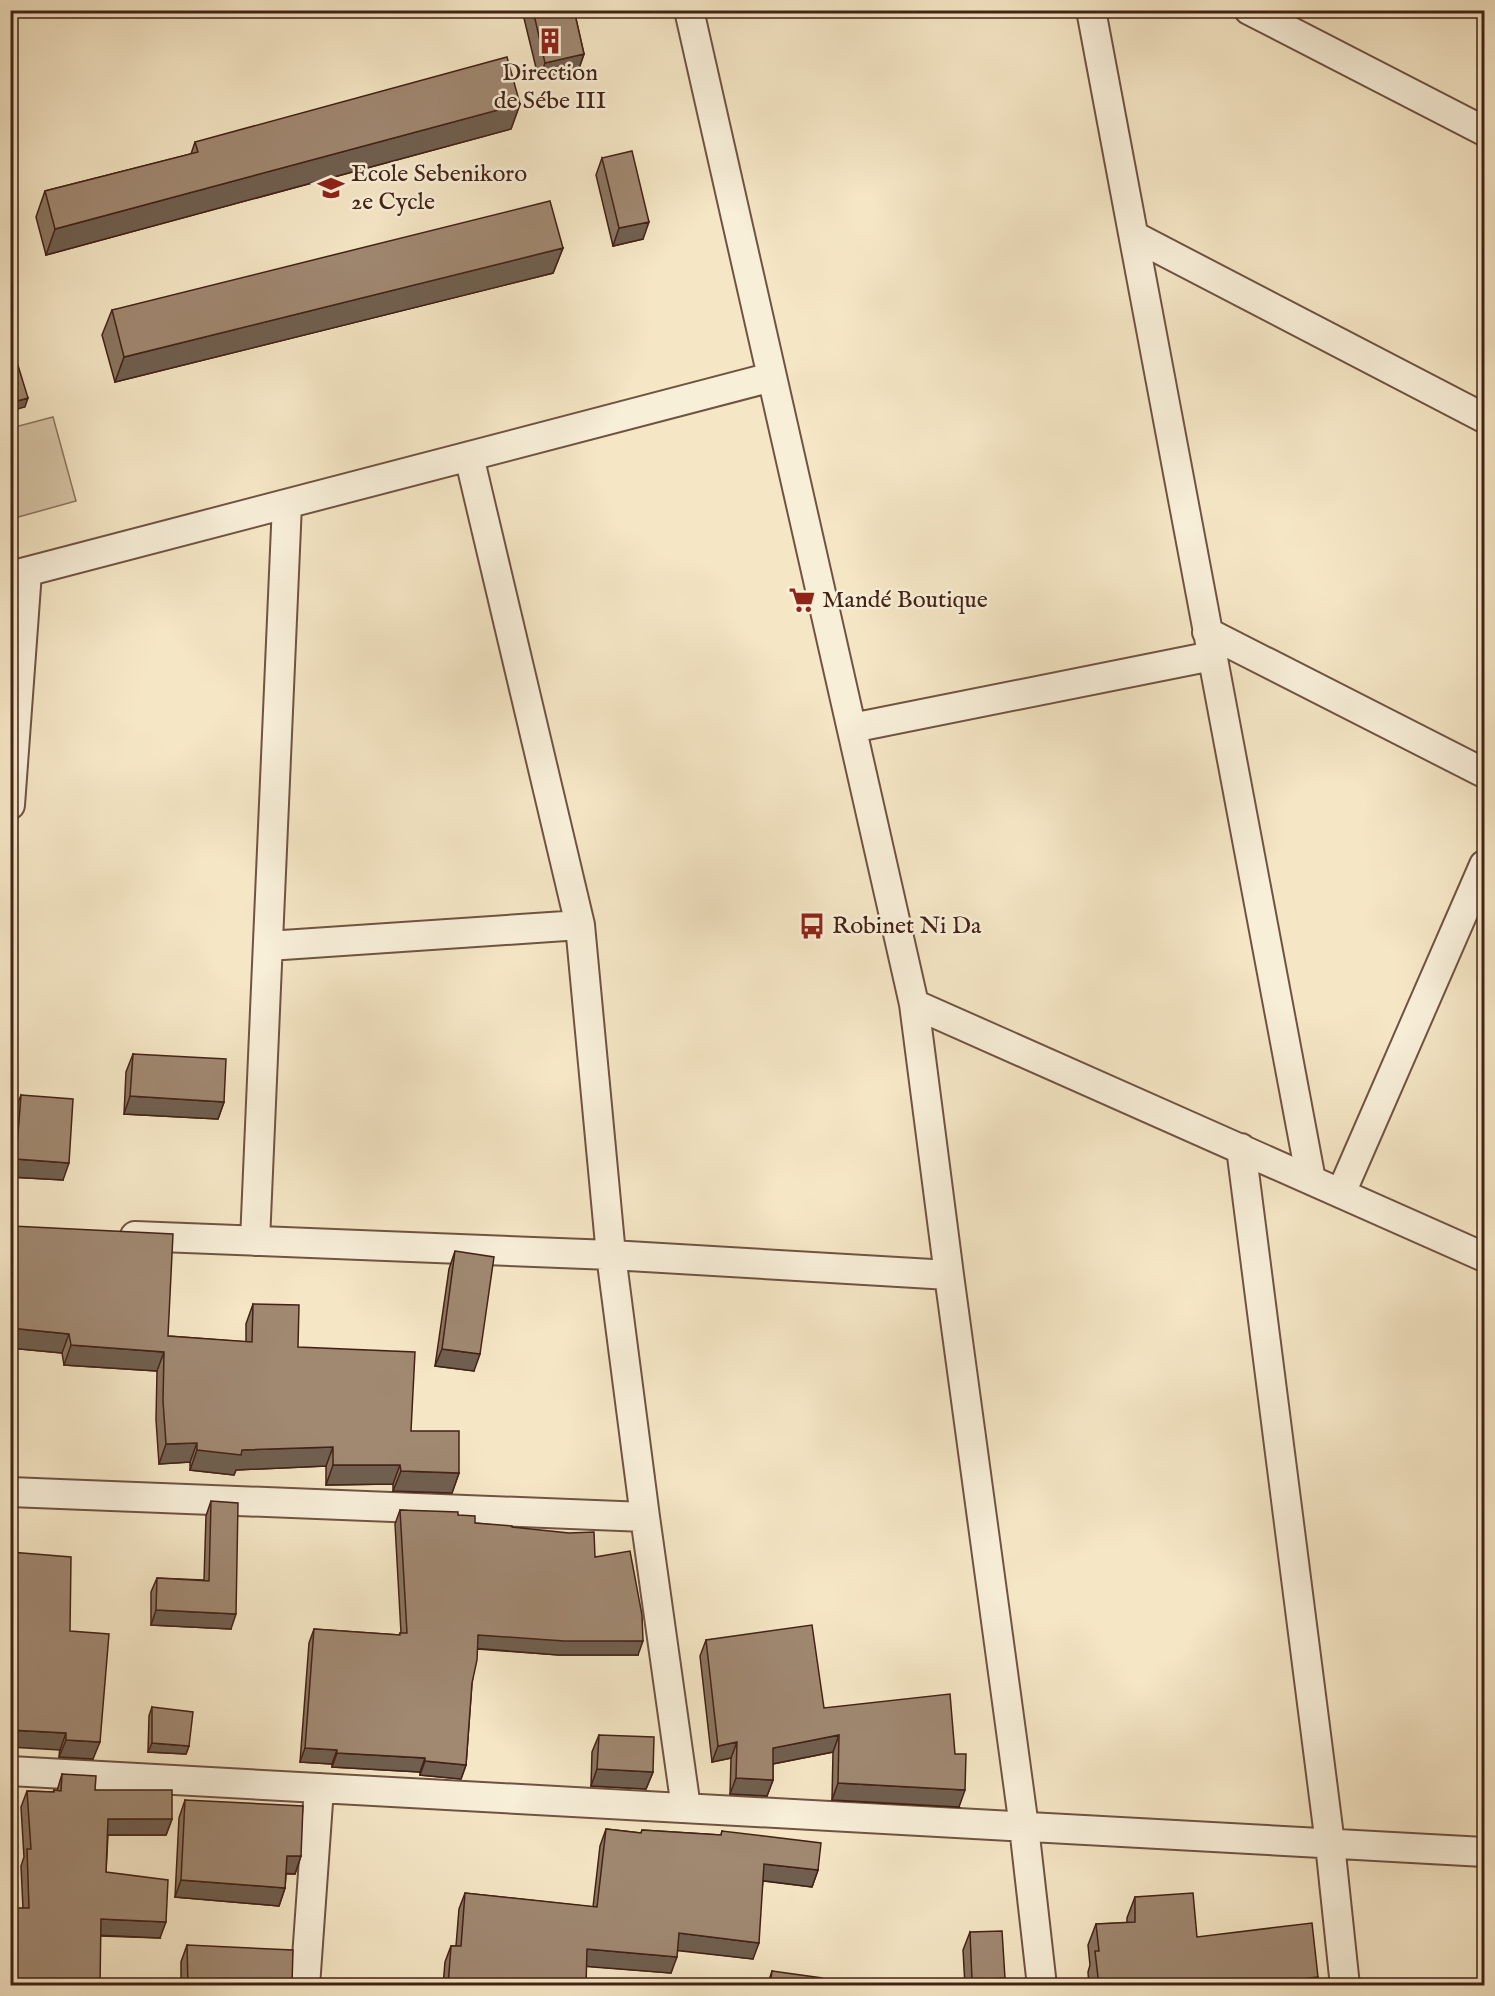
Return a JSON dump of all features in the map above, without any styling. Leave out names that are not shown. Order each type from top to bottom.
[{"type":"street","points":[[689,10],[914,1004],[1024,1827],[1042,1986]]},
{"type":"street","points":[[1092,10],[1311,1180]]},
{"type":"street","points":[[1249,10],[1485,131]]},
{"type":"street","points":[[1134,236],[1485,418]]},
{"type":"street","points":[[10,805],[19,574],[772,377]]},
{"type":"street","points":[[469,456],[580,926],[612,1255],[645,1517],[686,1808]]},
{"type":"street","points":[[255,1241],[287,504]]},
{"type":"street","points":[[852,728],[1209,644],[1485,773]]},
{"type":"street","points":[[1341,1193],[1485,866]]},
{"type":"street","points":[[268,946],[580,926]]},
{"type":"street","points":[[914,1004],[1485,1257]]},
{"type":"street","points":[[1241,1148],[1330,1844],[1345,1986]]},
{"type":"street","points":[[104,1234],[612,1255],[949,1275]]},
{"type":"street","points":[[10,1492],[645,1517]]},
{"type":"street","points":[[10,1771],[1485,1852]]},
{"type":"street","points":[[305,1986],[319,1788]]},
{"type":"shaded area","points":[[53,417],[76,501],[11,519],[11,428]]},
{"type":"building","points":[[533,10],[574,10],[584,54],[545,63]]},
{"type":"building","points":[[507,57],[520,104],[55,229],[45,191],[198,152],[195,142]]},
{"type":"building","points":[[632,151],[649,222],[619,228],[602,158]]},
{"type":"building","points":[[550,201],[563,248],[124,357],[112,310]]},
{"type":"building","points":[[16,359],[28,398],[10,403],[10,361]]},
{"type":"building","points":[[133,1054],[226,1059],[224,1102],[130,1096]]},
{"type":"building","points":[[21,1095],[73,1099],[69,1163],[16,1159]]},
{"type":"building","points":[[12,1226],[173,1234],[168,1336],[252,1342],[253,1304],[299,1305],[298,1347],[415,1352],[411,1431],[459,1431],[459,1473],[401,1471],[400,1465],[333,1465],[333,1447],[242,1450],[241,1455],[197,1450],[197,1443],[166,1444],[163,1401],[164,1352],[71,1345],[69,1334],[10,1328]]},
{"type":"building","points":[[455,1251],[494,1257],[480,1354],[442,1349]]},
{"type":"building","points":[[211,1501],[238,1503],[236,1614],[156,1610],[157,1578],[209,1581]]},
{"type":"building","points":[[400,1510],[458,1512],[458,1515],[475,1516],[475,1523],[569,1533],[594,1532],[595,1557],[630,1551],[642,1615],[643,1641],[564,1641],[478,1635],[466,1765],[425,1761],[425,1758],[337,1753],[337,1750],[305,1748],[314,1629],[400,1635],[400,1633],[407,1633]]},
{"type":"building","points":[[10,1552],[71,1557],[70,1631],[109,1634],[100,1742],[66,1740],[66,1733],[10,1730]]},
{"type":"building","points":[[812,1625],[824,1708],[950,1694],[955,1754],[966,1754],[965,1790],[838,1783],[839,1735],[773,1748],[773,1780],[736,1778],[737,1742],[718,1746],[706,1640]]},
{"type":"building","points":[[152,1707],[193,1712],[189,1746],[152,1743]]},
{"type":"building","points":[[599,1735],[654,1737],[653,1772],[597,1769]]},
{"type":"building","points":[[62,1774],[96,1776],[95,1790],[172,1790],[172,1819],[108,1819],[106,1872],[168,1880],[166,1922],[101,1919],[100,1986],[10,1986],[10,1908],[29,1908],[27,1849],[31,1849],[27,1791],[61,1791]]},
{"type":"building","points":[[185,1800],[303,1806],[301,1856],[287,1856],[285,1888],[181,1880]]},
{"type":"building","points":[[606,1829],[641,1833],[642,1830],[721,1835],[722,1831],[821,1843],[818,1870],[764,1864],[759,1943],[679,1933],[677,1957],[587,1949],[586,1986],[448,1986],[451,1946],[461,1946],[465,1893],[597,1907]]},
{"type":"building","points":[[1193,1893],[1197,1937],[1312,1923],[1318,1977],[1249,1986],[1099,1986],[1095,1951],[1099,1951],[1096,1924],[1135,1922],[1135,1897]]},
{"type":"building","points":[[1002,1931],[1005,1978],[972,1980],[970,1932]]},
{"type":"building","points":[[187,1945],[293,1950],[292,1983],[188,1986]]},
{"type":"building","points":[[772,1971],[822,1978],[821,1986],[770,1986]]},
{"type":"place","name":"Direction de Sébe III","points":[[550,41]]},
{"type":"place","name":"Ecole Sebenikoro 2e Cycle","points":[[331,188]]},
{"type":"place","name":"Mandé Boutique","points":[[802,600]]},
{"type":"place","name":"Robinet Ni Da","points":[[812,926]]}]
